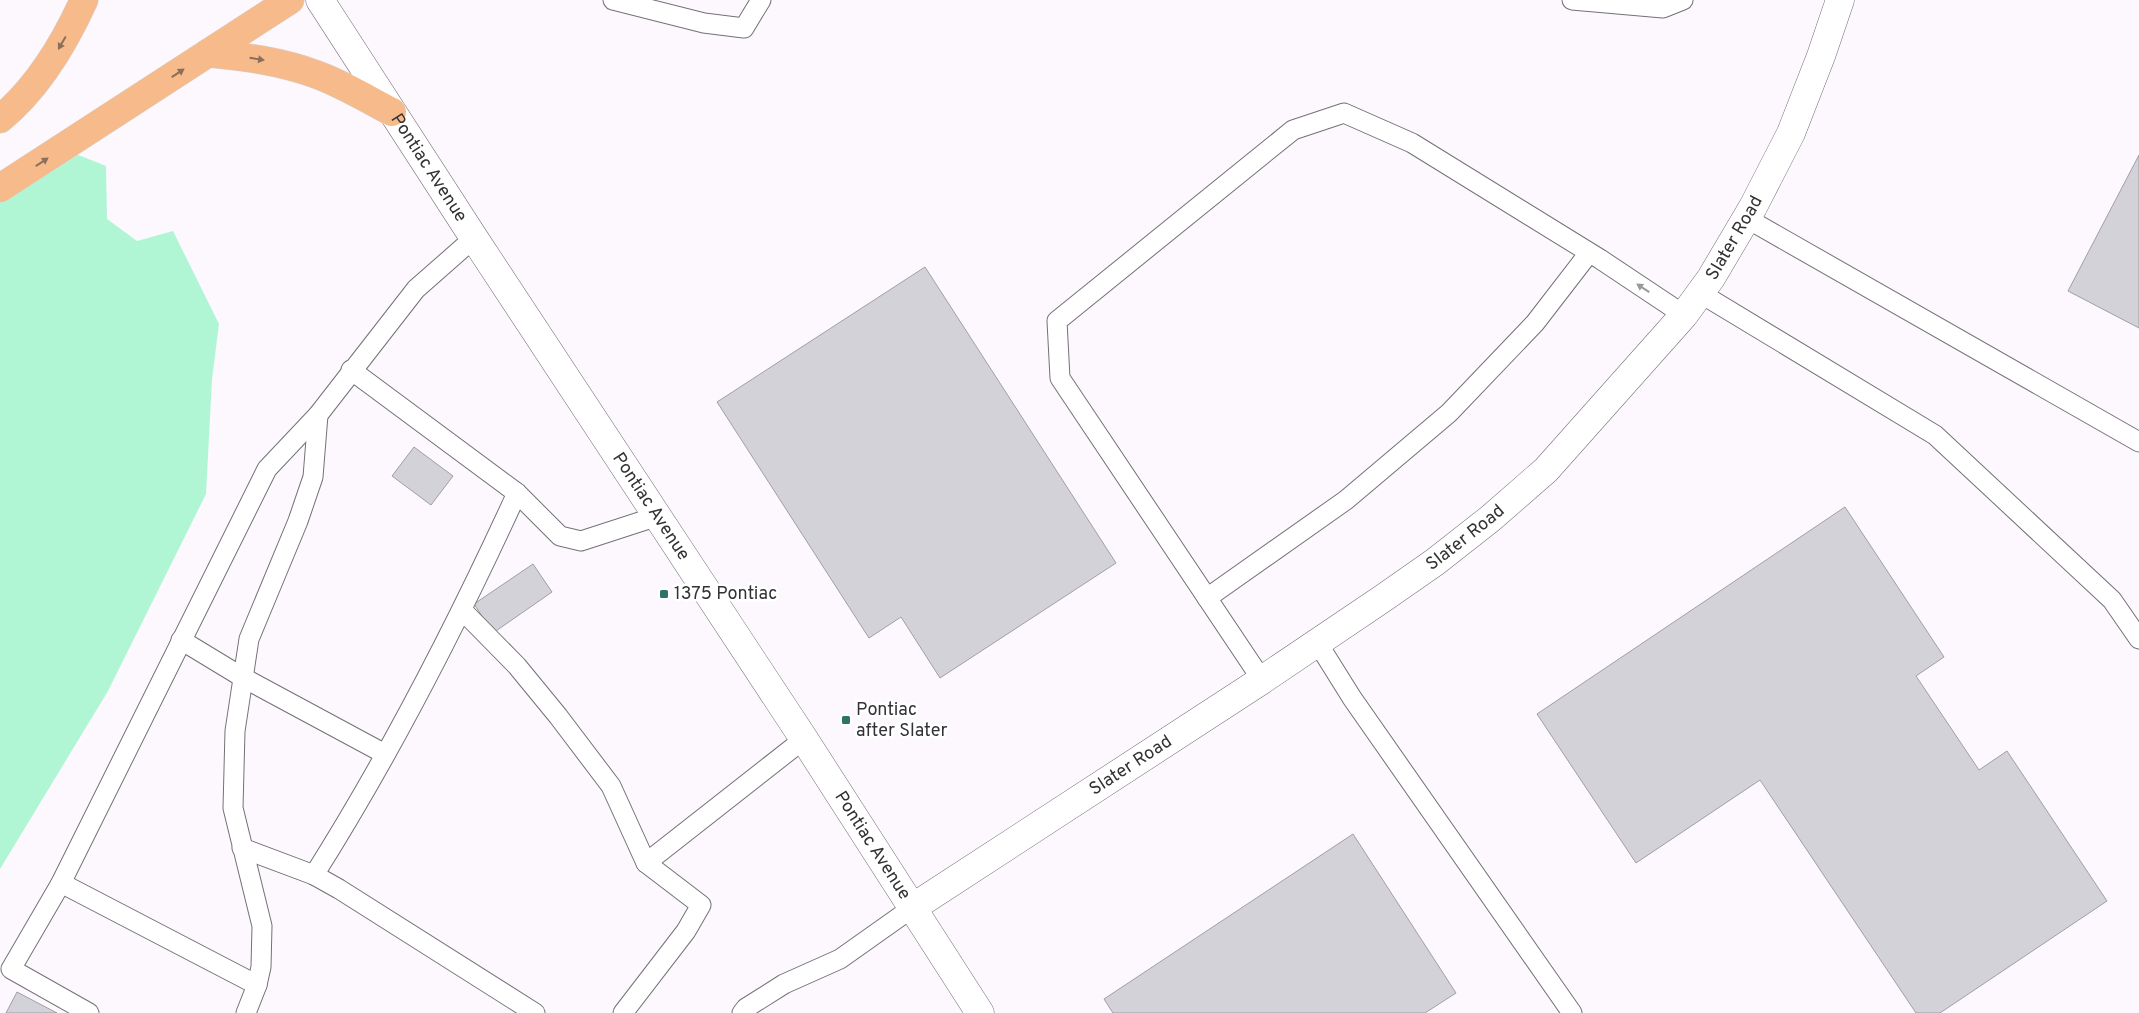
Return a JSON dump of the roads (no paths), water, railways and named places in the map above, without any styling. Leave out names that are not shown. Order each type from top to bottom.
[{"type":"highway","points":[[0,119],[33,87],[44,72],[73,25],[84,0]]},
{"type":"highway","points":[[0,188],[290,0]]},
{"type":"highway","points":[[208,53],[257,59],[292,66],[317,74],[392,112]]},
{"type":"street","name":"Pontiac Avenue","points":[[320,0],[474,238],[804,739],[980,1013]]},
{"type":"street","name":"Slater Road","points":[[912,908],[1262,680],[1435,562],[1491,518],[1546,470],[1684,315],[1700,292],[1746,218],[1791,133],[1821,56],[1840,0]]},
{"type":"lane","points":[[613,0],[704,23],[744,28],[761,0]]},
{"type":"lane","points":[[1572,0],[1663,8],[1683,0]]},
{"type":"lane","points":[[1262,680],[1060,378],[1057,321],[1293,130],[1344,113],[1412,143],[1595,256],[1684,315]]},
{"type":"lane","points":[[1746,218],[2139,442]]},
{"type":"lane","points":[[89,1013],[11,969],[61,883],[267,469],[318,415],[416,290],[474,238]]},
{"type":"lane","points":[[1207,598],[1346,500],[1449,413],[1535,323],[1595,256]]},
{"type":"lane","points":[[1700,292],[1935,436],[2112,600],[2139,639]]},
{"type":"lane","points":[[352,370],[517,493],[560,536],[581,540],[658,516]]},
{"type":"lane","points":[[246,1013],[257,985],[261,967],[262,926],[233,808],[235,731],[249,639],[298,521],[313,477],[318,415]]},
{"type":"lane","points":[[314,875],[359,804],[386,754],[462,610],[517,493]]},
{"type":"lane","points":[[462,610],[517,666],[611,786],[646,863],[702,905],[686,931],[623,1013]]},
{"type":"lane","points":[[181,640],[242,677],[386,754]]},
{"type":"lane","points":[[1317,642],[1357,705],[1572,1013]]},
{"type":"lane","points":[[646,863],[804,739]]},
{"type":"lane","points":[[242,848],[314,875],[339,889],[535,1013]]},
{"type":"lane","points":[[61,883],[257,985]]},
{"type":"lane","points":[[742,1013],[746,1008],[784,984],[840,958],[912,908]]},
{"type":"place","name":"1375 Pontiac","points":[[664,594]]},
{"type":"place","name":"Pontiac after Slater","points":[[846,720]]}]
